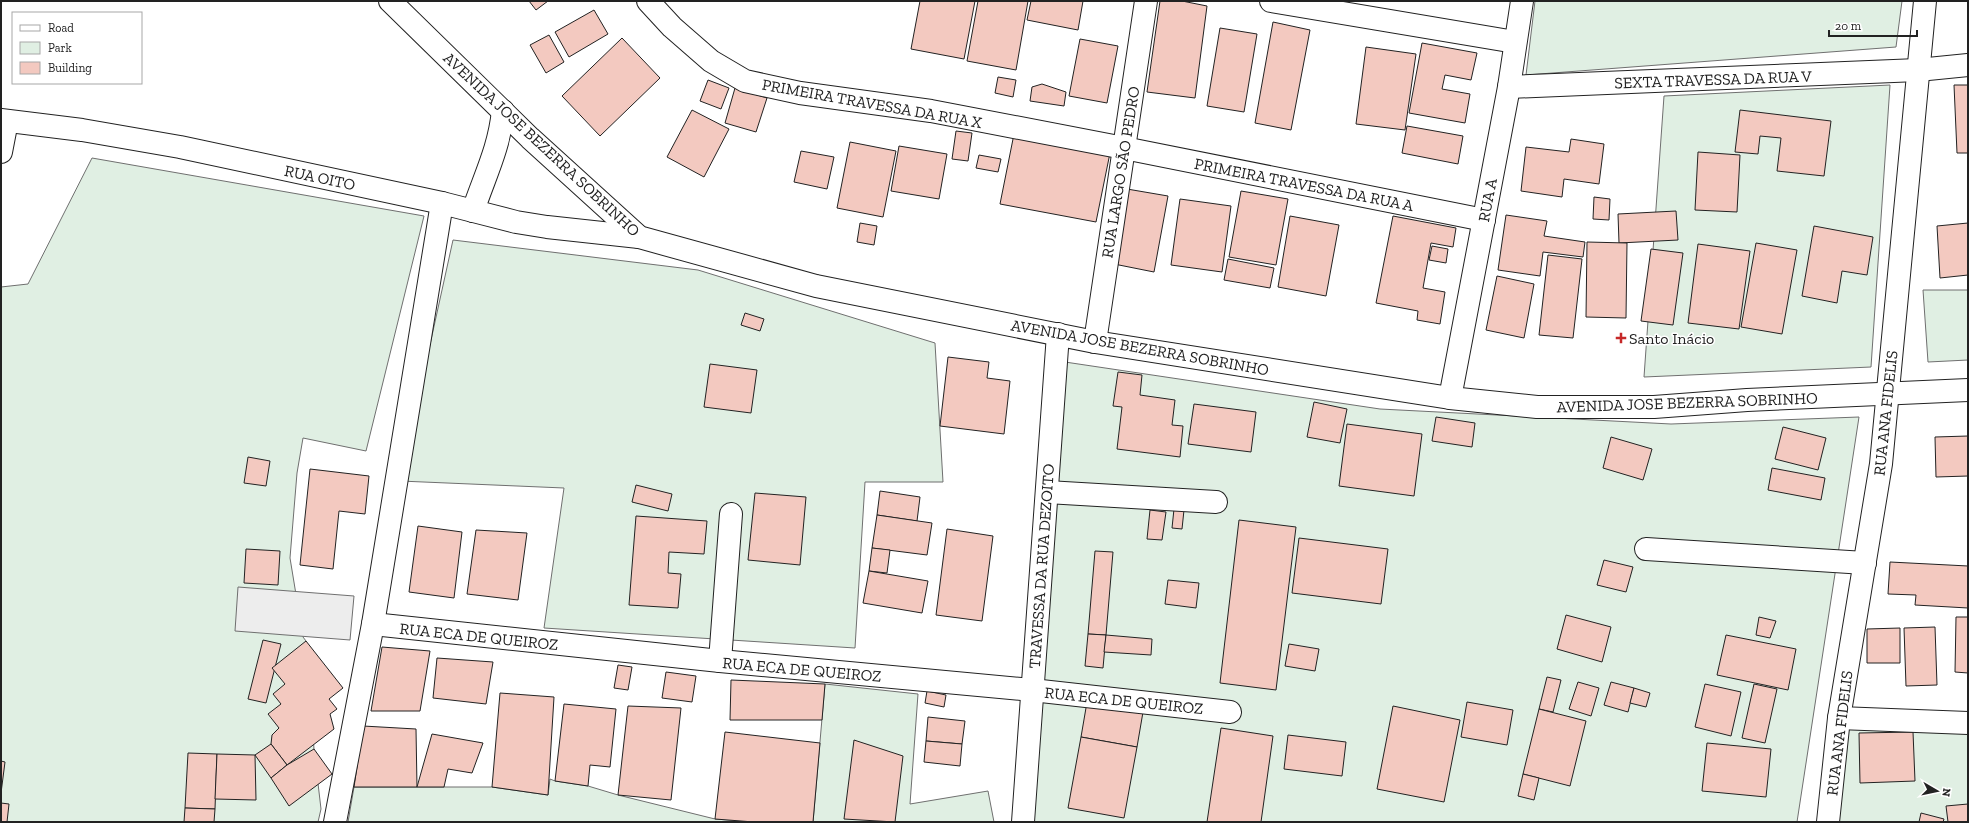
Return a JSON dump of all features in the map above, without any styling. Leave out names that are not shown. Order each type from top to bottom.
[{"type":"street","name":"AVENIDA JOSE BEZERRA SOBRINHO","points":[[390,1],[503,111],[639,237],[816,286],[1095,342],[1450,398],[1536,408],[1646,407],[1747,400],[1888,395],[1968,390]]},
{"type":"street","name":"PRIMEIRA TRAVESSA DA RUA X","points":[[648,1],[672,27],[711,61],[745,81],[800,93],[931,112],[1124,148]]},
{"type":"street","name":"RUA LARGO SÃO PEDRO","points":[[1095,342],[1146,1]]},
{"type":"street","points":[[1271,1],[1515,42]]},
{"type":"street","name":"RUA A","points":[[1450,398],[1508,88],[1522,1]]},
{"type":"street","name":"RUA ANA FIDELIS","points":[[1828,822],[1839,718],[1881,464],[1918,70],[1926,1]]},
{"type":"street","name":"SEXTA TRAVESSA DA RUA V","points":[[1508,88],[1918,70],[1968,65]]},
{"type":"street","points":[[473,211],[497,149],[501,132],[503,111]]},
{"type":"street","points":[[1,152],[4,121]]},
{"type":"street","name":"RUA OITO","points":[[4,121],[82,130],[180,147],[442,203],[516,222],[547,227],[639,237]]},
{"type":"street","name":"PRIMEIRA TRAVESSA DA RUA A","points":[[1124,148],[1484,220]]},
{"type":"street","points":[[336,822],[373,624],[442,203]]},
{"type":"street","name":"TRAVESSA DA RUA DEZOITO","points":[[1022,822],[1058,334]]},
{"type":"street","points":[[1047,492],[1216,502]]},
{"type":"street","points":[[720,661],[731,514]]},
{"type":"street","points":[[1646,549],[1865,563]]},
{"type":"street","name":"RUA ECA DE QUEIROZ","points":[[373,624],[720,661],[1032,690],[1230,712]]},
{"type":"street","points":[[1839,718],[1968,723]]},
{"type":"green space","points":[[1535,1],[1902,1],[1896,47],[1526,75]]},
{"type":"green space","points":[[1890,85],[1871,367],[1644,377],[1664,96]]},
{"type":"green space","points":[[92,158],[424,216],[366,451],[303,438],[297,473],[290,558],[303,637],[306,641],[314,749],[321,809],[318,822],[1,822],[1,287],[28,284]]},
{"type":"green space","points":[[453,240],[698,270],[935,343],[943,482],[865,482],[855,648],[544,628],[564,488],[400,481]]},
{"type":"green space","points":[[1923,290],[1968,290],[1968,360],[1928,362]]},
{"type":"green space","points":[[1065,362],[1380,409],[1671,424],[1859,417],[1797,822],[1032,822]]},
{"type":"green space","points":[[825,684],[918,694],[910,804],[988,791],[994,822],[813,822]]},
{"type":"green space","points":[[1847,727],[1968,730],[1968,822],[1837,822]]},
{"type":"green space","points":[[550,779],[588,786],[715,819],[754,822],[348,822],[354,787],[492,787],[548,795]]},
{"type":"shaded area","points":[[238,587],[354,596],[350,640],[235,631]]},
{"type":"building","points":[[529,1],[548,1],[536,10]]},
{"type":"building","points":[[920,1],[975,1],[964,59],[911,49]]},
{"type":"building","points":[[978,1],[1028,1],[1016,70],[967,61]]},
{"type":"building","points":[[1031,1],[1083,1],[1078,30],[1027,20]]},
{"type":"building","points":[[1160,1],[1182,1],[1207,6],[1195,98],[1147,92]]},
{"type":"building","points":[[594,10],[608,34],[569,57],[555,32]]},
{"type":"building","points":[[1273,22],[1310,30],[1291,130],[1255,123]]},
{"type":"building","points":[[1220,28],[1257,34],[1244,112],[1207,106]]},
{"type":"building","points":[[549,35],[564,62],[546,73],[530,45]]},
{"type":"building","points":[[622,38],[660,78],[600,136],[562,96]]},
{"type":"building","points":[[1080,39],[1118,46],[1107,103],[1069,96]]},
{"type":"building","points":[[1422,43],[1477,53],[1471,80],[1445,75],[1442,89],[1470,94],[1465,123],[1409,113]]},
{"type":"building","points":[[1366,47],[1416,54],[1405,130],[1356,124]]},
{"type":"building","points":[[998,77],[1016,80],[1013,97],[995,93]]},
{"type":"building","points":[[708,80],[729,88],[721,109],[700,101]]},
{"type":"building","points":[[1042,84],[1066,92],[1064,106],[1030,101],[1032,87]]},
{"type":"building","points":[[1954,85],[1968,85],[1968,153],[1957,153]]},
{"type":"building","points":[[735,88],[767,98],[756,132],[725,123]]},
{"type":"building","points":[[692,110],[729,129],[704,177],[667,157]]},
{"type":"building","points":[[1740,110],[1831,121],[1824,176],[1777,171],[1781,138],[1760,136],[1758,154],[1735,152]]},
{"type":"building","points":[[1407,126],[1463,136],[1458,164],[1402,153]]},
{"type":"building","points":[[956,131],[972,133],[968,161],[952,159]]},
{"type":"building","points":[[1014,134],[1110,153],[1096,222],[1000,204]]},
{"type":"building","points":[[1571,139],[1604,144],[1599,184],[1564,179],[1562,197],[1521,191],[1526,147],[1569,152]]},
{"type":"building","points":[[850,142],[896,151],[883,217],[837,208]]},
{"type":"building","points":[[899,146],[947,154],[939,199],[891,191]]},
{"type":"building","points":[[801,151],[834,157],[827,189],[794,182]]},
{"type":"building","points":[[1698,152],[1740,155],[1737,212],[1695,210]]},
{"type":"building","points":[[979,155],[1001,159],[998,172],[976,168]]},
{"type":"building","points":[[1127,189],[1168,196],[1154,272],[1114,264]]},
{"type":"building","points":[[1241,191],[1288,199],[1276,265],[1229,257]]},
{"type":"building","points":[[1594,197],[1610,199],[1609,220],[1593,219]]},
{"type":"building","points":[[1180,199],[1231,206],[1222,272],[1171,265]]},
{"type":"building","points":[[1676,211],[1678,240],[1619,243],[1618,214]]},
{"type":"building","points":[[1506,215],[1547,221],[1544,236],[1585,242],[1583,257],[1543,252],[1540,276],[1498,270]]},
{"type":"building","points":[[1290,216],[1339,225],[1326,296],[1278,287]]},
{"type":"building","points":[[1393,216],[1456,228],[1453,247],[1431,243],[1423,288],[1445,292],[1440,324],[1417,320],[1418,311],[1376,303]]},
{"type":"building","points":[[860,223],[877,226],[874,245],[857,242]]},
{"type":"building","points":[[1968,223],[1968,275],[1940,278],[1937,226]]},
{"type":"building","points":[[1814,226],[1873,237],[1867,275],[1842,271],[1837,303],[1802,296]]},
{"type":"building","points":[[1587,242],[1627,243],[1626,318],[1586,317]]},
{"type":"building","points":[[1756,243],[1797,250],[1782,334],[1741,327]]},
{"type":"building","points":[[1698,244],[1750,251],[1739,329],[1688,323]]},
{"type":"building","points":[[1432,246],[1448,249],[1446,263],[1429,260]]},
{"type":"building","points":[[1651,249],[1683,253],[1673,325],[1641,321]]},
{"type":"building","points":[[1548,255],[1582,259],[1573,338],[1539,335]]},
{"type":"building","points":[[1228,259],[1274,268],[1270,288],[1224,280]]},
{"type":"building","points":[[1497,276],[1534,284],[1524,338],[1486,330]]},
{"type":"building","points":[[745,313],[764,319],[760,331],[741,325]]},
{"type":"building","points":[[948,357],[989,362],[987,378],[1010,381],[1004,434],[940,426]]},
{"type":"building","points":[[710,364],[757,370],[751,413],[704,407]]},
{"type":"building","points":[[1118,372],[1142,375],[1140,395],[1175,400],[1172,425],[1183,426],[1180,457],[1117,449],[1122,407],[1113,406]]},
{"type":"building","points":[[1314,402],[1347,409],[1340,443],[1307,437]]},
{"type":"building","points":[[1194,404],[1256,412],[1251,452],[1188,444]]},
{"type":"building","points":[[1436,417],[1475,423],[1472,447],[1432,441]]},
{"type":"building","points":[[1347,424],[1422,434],[1414,496],[1339,486]]},
{"type":"building","points":[[1783,427],[1826,438],[1818,470],[1775,459]]},
{"type":"building","points":[[1968,436],[1968,476],[1936,477],[1935,437]]},
{"type":"building","points":[[1611,437],[1652,449],[1643,480],[1603,468]]},
{"type":"building","points":[[248,457],[270,461],[266,486],[244,483]]},
{"type":"building","points":[[1772,468],[1825,478],[1821,500],[1768,490]]},
{"type":"building","points":[[310,469],[369,476],[365,514],[339,511],[333,569],[300,565]]},
{"type":"building","points":[[636,485],[672,494],[668,511],[632,502]]},
{"type":"building","points":[[880,491],[920,497],[917,521],[877,515]]},
{"type":"building","points":[[755,493],[806,497],[800,565],[748,560]]},
{"type":"building","points":[[1174,509],[1184,510],[1182,529],[1172,528]]},
{"type":"building","points":[[1150,510],[1166,512],[1162,540],[1147,539]]},
{"type":"building","points":[[877,515],[932,523],[927,555],[872,548]]},
{"type":"building","points":[[636,516],[707,521],[704,554],[669,552],[668,573],[681,574],[678,608],[629,605]]},
{"type":"building","points":[[1239,520],[1296,527],[1276,690],[1220,683]]},
{"type":"building","points":[[418,526],[462,532],[454,598],[409,592]]},
{"type":"building","points":[[947,529],[993,536],[982,621],[936,615]]},
{"type":"building","points":[[476,530],[527,533],[518,600],[467,594]]},
{"type":"building","points":[[1299,538],[1388,549],[1381,604],[1292,593]]},
{"type":"building","points":[[872,548],[890,550],[887,573],[869,571]]},
{"type":"building","points":[[246,549],[280,551],[278,585],[244,583]]},
{"type":"building","points":[[1095,551],[1113,552],[1106,635],[1088,634]]},
{"type":"building","points":[[1604,560],[1633,567],[1626,592],[1597,585]]},
{"type":"building","points":[[1890,562],[1968,566],[1968,608],[1915,605],[1916,595],[1888,594]]},
{"type":"building","points":[[869,571],[928,581],[922,613],[863,603]]},
{"type":"building","points":[[1168,580],[1199,583],[1196,608],[1165,604]]},
{"type":"building","points":[[1566,615],[1611,627],[1602,662],[1557,649]]},
{"type":"building","points":[[1759,617],[1776,621],[1770,638],[1756,635]]},
{"type":"building","points":[[1956,617],[1968,617],[1968,673],[1955,672]]},
{"type":"building","points":[[1935,627],[1937,685],[1906,686],[1904,628]]},
{"type":"building","points":[[1900,628],[1900,663],[1867,663],[1867,629]]},
{"type":"building","points":[[1088,634],[1106,635],[1103,668],[1085,666]]},
{"type":"building","points":[[1106,635],[1152,639],[1151,655],[1104,652]]},
{"type":"building","points":[[1726,635],[1796,649],[1788,690],[1717,675]]},
{"type":"building","points":[[263,640],[281,644],[266,703],[248,699]]},
{"type":"building","points":[[306,641],[343,688],[329,699],[337,709],[330,714],[334,729],[287,765],[271,744],[272,735],[279,728],[268,714],[281,704],[273,694],[285,684],[272,668]]},
{"type":"building","points":[[1289,644],[1319,649],[1315,671],[1285,666]]},
{"type":"building","points":[[382,647],[430,651],[420,711],[371,711]]},
{"type":"building","points":[[437,658],[493,662],[486,704],[433,698]]},
{"type":"building","points":[[618,665],[632,667],[628,690],[614,688]]},
{"type":"building","points":[[666,672],[696,676],[692,702],[662,698]]},
{"type":"building","points":[[1547,677],[1561,680],[1553,712],[1539,709]]},
{"type":"building","points":[[731,680],[825,684],[822,720],[730,720]]},
{"type":"building","points":[[1578,682],[1599,688],[1591,716],[1569,709]]},
{"type":"building","points":[[1611,682],[1634,688],[1628,712],[1604,705]]},
{"type":"building","points":[[1705,684],[1741,692],[1731,736],[1695,727]]},
{"type":"building","points":[[1754,684],[1777,689],[1765,743],[1742,738]]},
{"type":"building","points":[[1634,688],[1650,693],[1646,707],[1630,703]]},
{"type":"building","points":[[927,691],[946,695],[944,707],[925,703]]},
{"type":"building","points":[[500,693],[554,697],[548,795],[492,787]]},
{"type":"building","points":[[1087,702],[1143,712],[1137,747],[1081,737]]},
{"type":"building","points":[[1467,702],[1513,710],[1507,745],[1461,737]]},
{"type":"building","points":[[564,704],[616,709],[610,767],[590,765],[588,786],[555,781]]},
{"type":"building","points":[[628,706],[681,708],[671,800],[618,795]]},
{"type":"building","points":[[1393,706],[1460,720],[1444,802],[1377,789]]},
{"type":"building","points":[[1539,709],[1586,721],[1570,786],[1523,774]]},
{"type":"building","points":[[928,717],[965,721],[962,744],[926,741]]},
{"type":"building","points":[[363,726],[416,729],[417,787],[354,787]]},
{"type":"building","points":[[1221,728],[1273,736],[1261,822],[1207,822]]},
{"type":"building","points":[[725,732],[820,743],[813,822],[754,822],[715,819]]},
{"type":"building","points":[[1913,732],[1915,781],[1860,783],[1859,733]]},
{"type":"building","points":[[432,734],[483,743],[472,773],[448,769],[444,787],[417,787]]},
{"type":"building","points":[[1288,735],[1346,742],[1342,776],[1284,769]]},
{"type":"building","points":[[1081,737],[1137,747],[1124,818],[1068,808]]},
{"type":"building","points":[[854,740],[903,756],[895,822],[844,819]]},
{"type":"building","points":[[926,741],[962,744],[960,766],[924,762]]},
{"type":"building","points":[[1707,743],[1771,749],[1766,797],[1702,791]]},
{"type":"building","points":[[271,744],[287,765],[271,778],[255,755]]},
{"type":"building","points":[[314,749],[332,774],[289,806],[271,778],[287,765]]},
{"type":"building","points":[[188,753],[217,754],[215,809],[185,808]]},
{"type":"building","points":[[217,754],[255,755],[256,800],[215,799]]},
{"type":"building","points":[[1,761],[5,762],[1,793]]},
{"type":"building","points":[[1523,774],[1539,778],[1534,800],[1518,796]]},
{"type":"building","points":[[1,803],[9,804],[7,822],[1,822]]},
{"type":"building","points":[[1968,804],[1968,822],[1948,822],[1946,806]]},
{"type":"building","points":[[185,808],[215,809],[214,822],[184,822]]},
{"type":"building","points":[[1921,813],[1944,819],[1943,822],[1919,822]]},
{"type":"place","name":"Santo Inácio","points":[[1621,338]]}]
